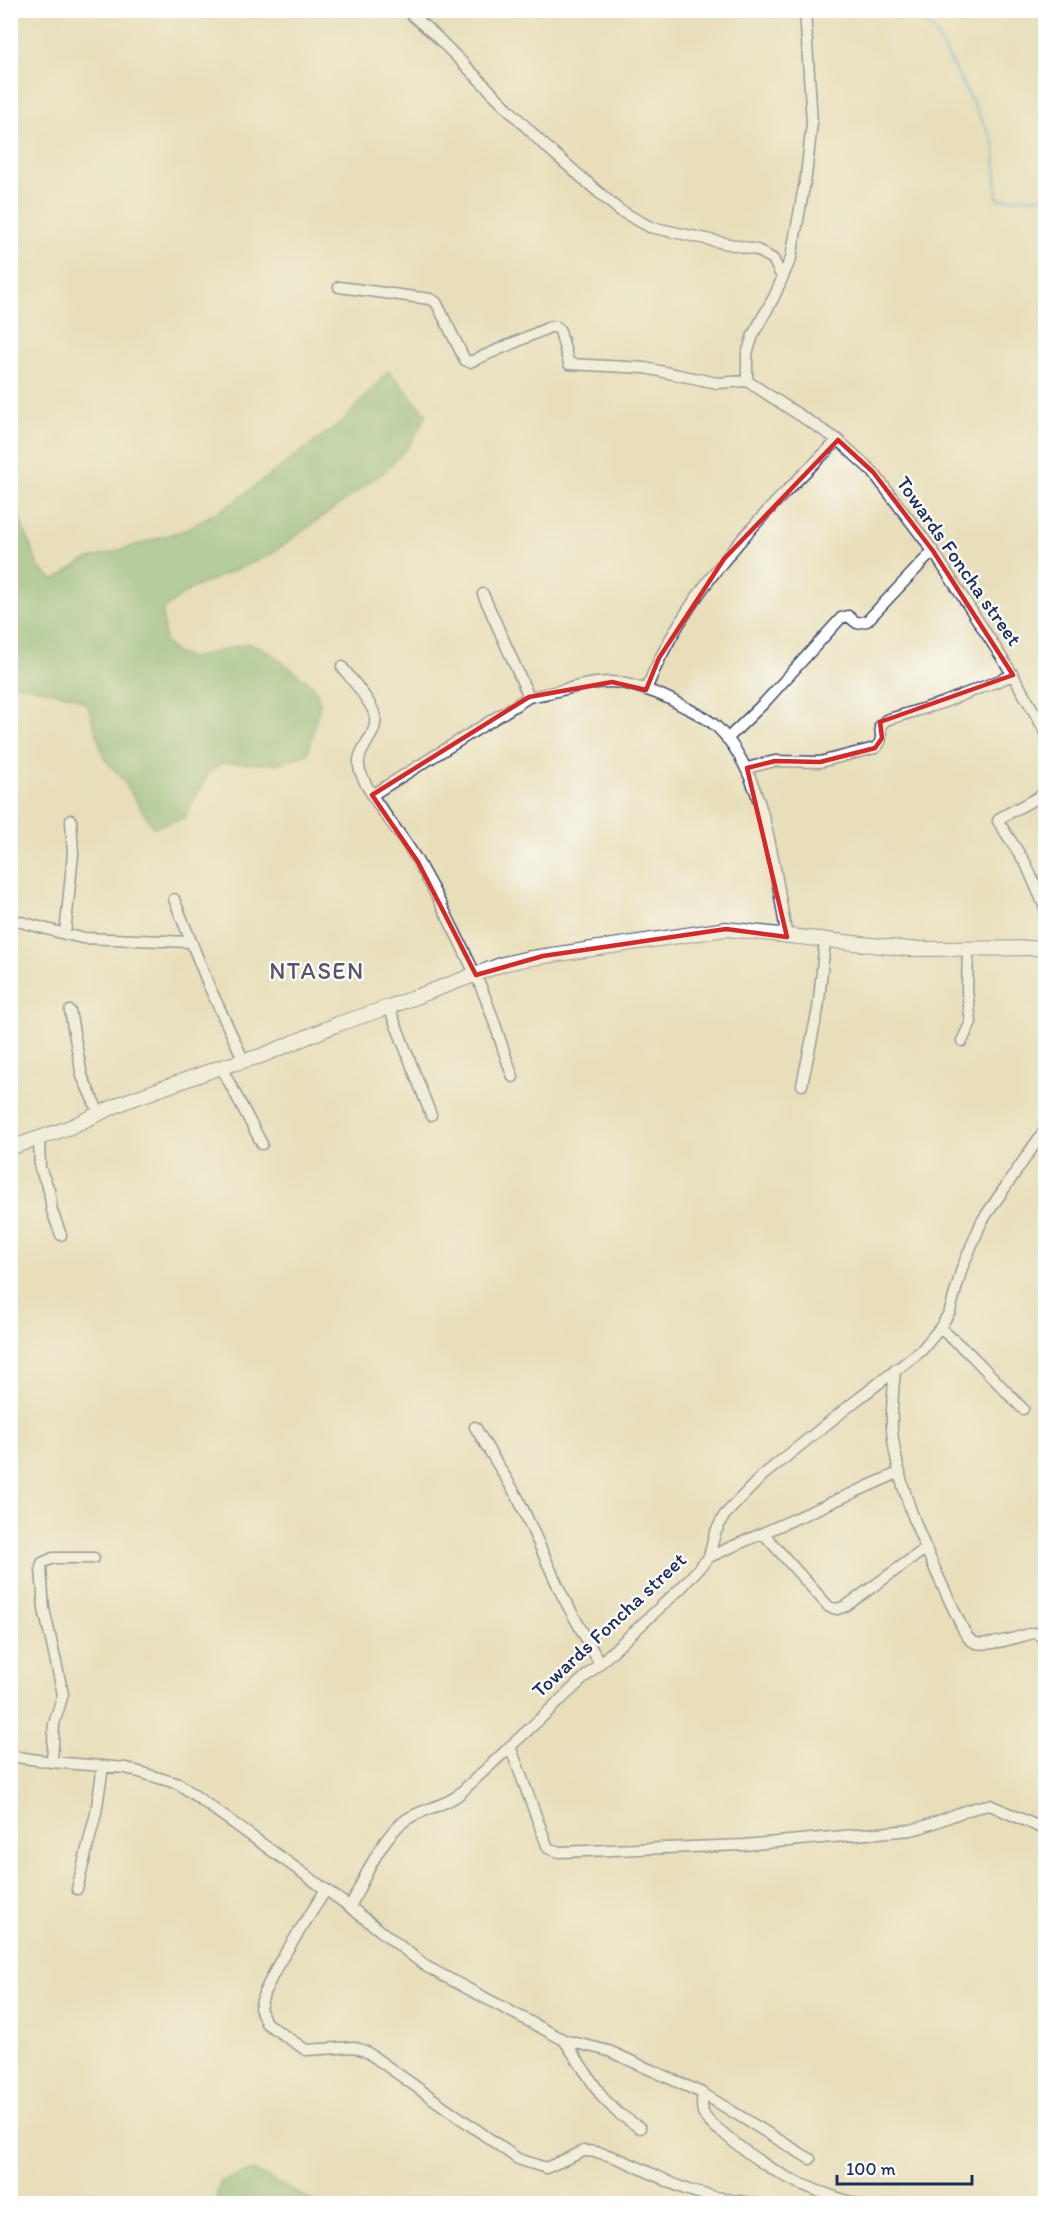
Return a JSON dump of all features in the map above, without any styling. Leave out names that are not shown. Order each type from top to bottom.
[{"type":"street","points":[[406,10],[435,35],[543,143],[619,210],[650,227],[757,250],[773,259],[782,277]]},
{"type":"street","points":[[339,287],[430,299],[436,302],[465,360],[470,362],[550,327],[557,327],[569,364],[645,368],[717,383],[747,381],[747,354],[753,336],[791,258],[796,236],[812,123],[804,10]]},
{"type":"street","name":"Towards Foncha street","points":[[747,381],[838,440],[873,472],[933,551],[1013,675],[1046,733]]},
{"type":"street","points":[[646,690],[659,658],[724,559],[784,492],[838,440]]},
{"type":"street","points":[[727,739],[764,703],[841,618],[845,615],[857,623],[867,621],[933,551]]},
{"type":"street","points":[[483,594],[529,697]]},
{"type":"street","points":[[342,667],[372,709],[375,717],[375,726],[358,762],[372,795],[418,862],[476,975],[513,1077]]},
{"type":"street","points":[[747,768],[775,762],[820,762],[875,748],[880,744],[882,723],[886,720],[942,703],[1013,675]]},
{"type":"street","points":[[372,795],[529,697],[612,682],[646,690],[668,698],[704,717],[717,727],[747,768],[771,852],[787,937]]},
{"type":"street","points":[[1046,794],[998,821],[1026,864],[1046,910]]},
{"type":"street","points":[[65,934],[73,854],[71,820]]},
{"type":"street","points":[[174,898],[244,1061]]},
{"type":"street","points":[[10,920],[82,938],[191,942]]},
{"type":"street","points":[[10,1148],[124,1102],[221,1067],[261,1056],[338,1024],[503,964],[534,957],[713,930],[741,929],[787,937],[909,949],[1046,948]]},
{"type":"street","points":[[802,1085],[815,1026],[825,941]]},
{"type":"street","points":[[962,1041],[971,1022],[967,991],[969,948]]},
{"type":"street","points":[[389,1007],[431,1115]]},
{"type":"street","points":[[70,1011],[82,1076],[99,1113]]},
{"type":"street","points":[[221,1067],[262,1144]]},
{"type":"street","name":"Towards Foncha street","points":[[350,1907],[394,1828],[409,1818],[447,1803],[510,1746],[682,1587],[709,1557],[715,1533],[724,1516],[762,1476],[921,1351],[940,1328],[950,1311],[962,1268],[982,1221],[1046,1128]]},
{"type":"street","points":[[39,1138],[40,1168],[49,1190],[52,1211],[61,1235]]},
{"type":"street","points":[[940,1328],[972,1356],[1023,1409]]},
{"type":"street","points":[[895,1370],[892,1427],[900,1472],[925,1549],[969,1639],[977,1643],[988,1644],[1034,1633],[1041,1635],[1046,1644]]},
{"type":"street","points":[[475,1427],[518,1498],[562,1595],[599,1662]]},
{"type":"street","points":[[709,1557],[900,1472]]},
{"type":"street","points":[[764,1533],[829,1606],[837,1609],[846,1606],[925,1549]]},
{"type":"street","points":[[52,1762],[54,1724],[63,1694],[44,1609],[42,1563],[53,1558],[94,1558]]},
{"type":"street","points":[[510,1746],[548,1848],[559,1852],[744,1845],[911,1830],[930,1826],[981,1806],[990,1805],[1046,1830]]},
{"type":"street","points":[[10,1756],[126,1768],[179,1784],[350,1907],[428,1967],[564,2040],[609,2051],[702,2093],[810,2159]]},
{"type":"street","points":[[77,1889],[96,1813],[103,1766]]},
{"type":"street","points":[[325,1891],[279,1964],[264,1993],[260,2008],[266,2023],[306,2050],[354,2047],[367,2052],[518,2159],[546,2168],[590,2150],[689,2190],[756,2204]]},
{"type":"street","points":[[564,2040],[603,2098],[618,2113],[640,2128]]},
{"type":"street","points":[[702,2093],[703,2112],[709,2121],[742,2150],[796,2183],[819,2193],[857,2204]]},
{"type":"highlighted area","points":[[838,440],[873,472],[933,551],[1013,675],[880,722],[882,738],[875,748],[820,762],[775,761],[747,768],[787,937],[726,929],[543,956],[476,975],[418,862],[372,795],[529,697],[612,682],[646,690],[659,658],[724,559]]},
{"type":"green space","points":[[389,371],[427,415],[409,446],[384,472],[270,555],[191,589],[163,610],[165,642],[177,654],[193,658],[247,643],[263,648],[315,687],[320,703],[308,754],[276,764],[222,763],[209,773],[184,818],[153,827],[120,776],[104,758],[88,706],[75,697],[11,683],[11,495],[39,568],[54,580],[83,561],[185,530],[231,504],[345,419]]},
{"type":"green space","points":[[252,2170],[317,2203],[215,2203],[220,2182]]},
{"type":"waterway","points":[[913,10],[935,32],[995,145],[997,199],[1046,197]]},
{"type":"district","name":"NTASEN","points":[[317,971]]}]
